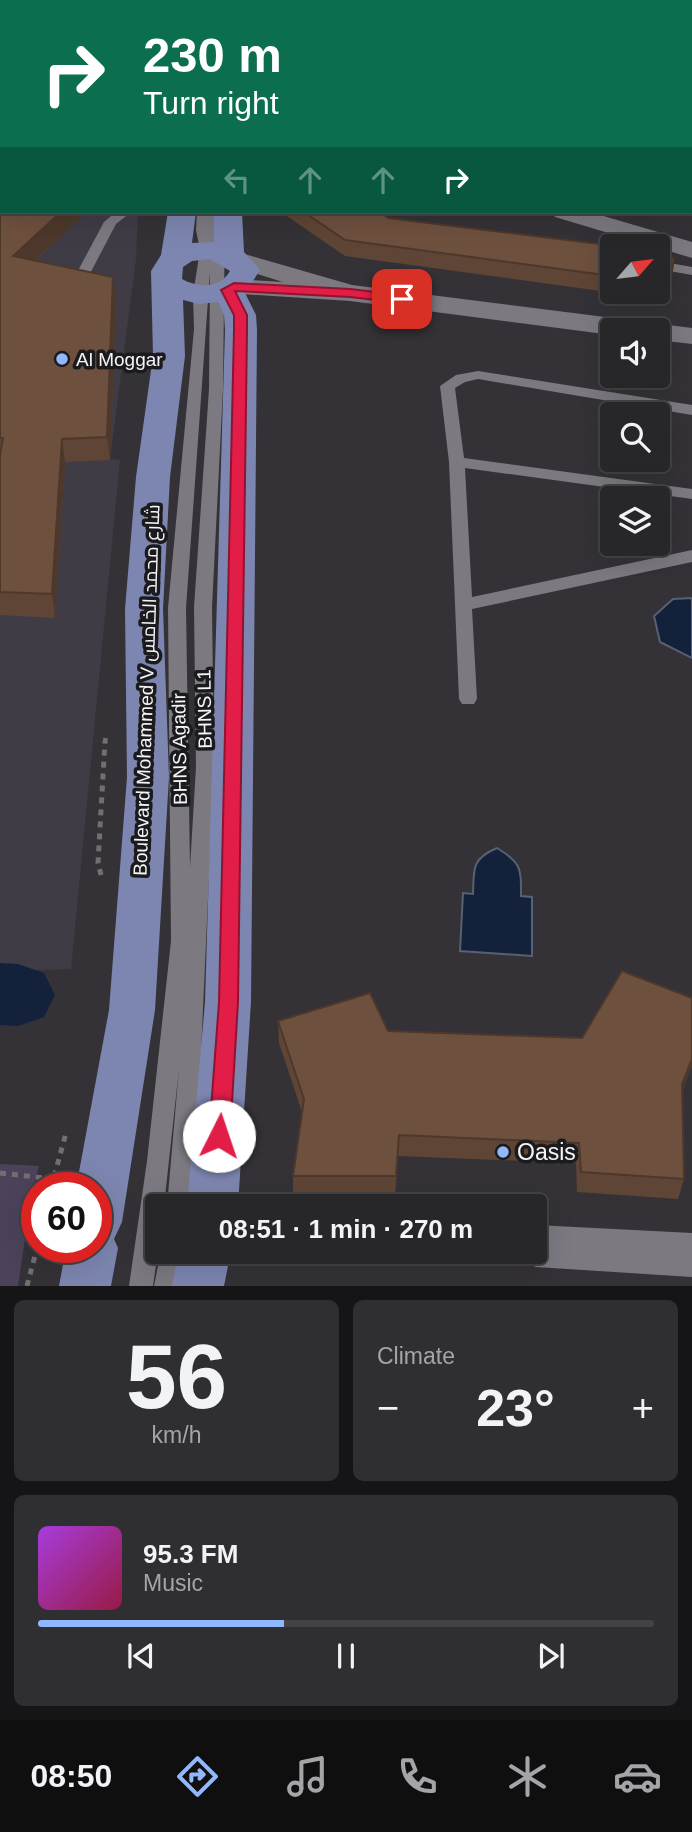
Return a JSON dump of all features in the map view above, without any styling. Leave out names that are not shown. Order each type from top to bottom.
[{"type":"main road","name":"Boulevard Mohammed V شارع محمد الخامس","points":[[183,214],[212,272],[240,315],[241,330],[228,1002],[214,1194]]},
{"type":"main road","name":"Boulevard Mohammed V شارع محمد الخامس","points":[[106,1172],[133,996],[148,777],[145,608],[153,477],[169,356],[212,272],[227,214]]},
{"type":"main road","points":[[85,1286],[89,1263]]},
{"type":"main road","points":[[198,1286],[202,1264]]},
{"type":"street","points":[[571,214],[692,250]]},
{"type":"street","points":[[212,272],[350,293],[600,325]]},
{"type":"street","points":[[670,333],[692,336]]},
{"type":"street","points":[[547,1247],[692,1255]]},
{"type":"lane","points":[[80,280],[111,222],[121,214]]},
{"type":"lane","name":"BHNS Agadir","points":[[141,1286],[158,1161],[181,941],[177,608],[201,329],[212,272],[203,230],[204,214]]},
{"type":"lane","name":"BHNS L1","points":[[180,1194],[188,1097],[205,767],[203,607],[216,389],[212,272],[218,214]]},
{"type":"lane","points":[[670,267],[692,271]]},
{"type":"lane","points":[[468,699],[457,461],[447,386],[461,378],[478,375],[692,410]]},
{"type":"lane","points":[[457,461],[692,494]]},
{"type":"lane","points":[[464,605],[692,556]]},
{"type":"lane","points":[[166,1286],[170,1264]]},
{"type":"path","points":[[0,1173],[21,1175]]},
{"type":"path","points":[[27,1286],[33,1263]]},
{"type":"shaded area","points":[[0,214],[138,214],[136,259],[110,459],[120,460],[71,969],[0,971]]},
{"type":"shaded area","points":[[0,1164],[39,1166],[37,1172],[21,1172],[21,1263],[18,1286],[0,1286]]},
{"type":"water","points":[[692,598],[692,658],[660,642],[654,616],[673,599]]},
{"type":"water","points":[[497,848],[516,863],[521,879],[521,896],[532,897],[532,956],[460,951],[463,893],[473,894],[478,861]]},
{"type":"building","name":"Al Moggar","points":[[0,214],[59,214],[13,256],[113,277],[107,437],[62,439],[52,594],[0,592],[0,455],[3,438],[0,438]]},
{"type":"building","points":[[307,214],[383,214],[388,218],[600,244],[600,274],[345,240]]},
{"type":"building","points":[[670,257],[674,258],[670,284]]},
{"type":"building","points":[[622,971],[692,998],[692,1059],[682,1084],[684,1179],[581,1172],[579,1143],[399,1135],[396,1176],[293,1176],[304,1099],[278,1021],[370,993],[388,1031],[582,1038]]},
{"type":"waterway","points":[[0,994],[18,995]]},
{"type":"place","name":"Al Moggar","points":[[62,359]]},
{"type":"place","name":"Oasis","points":[[503,1152]]},
{"type":"route","points":[[219,1136],[228,1002],[241,330],[237,305],[228,290],[234,287],[350,293],[402,299]]}]
